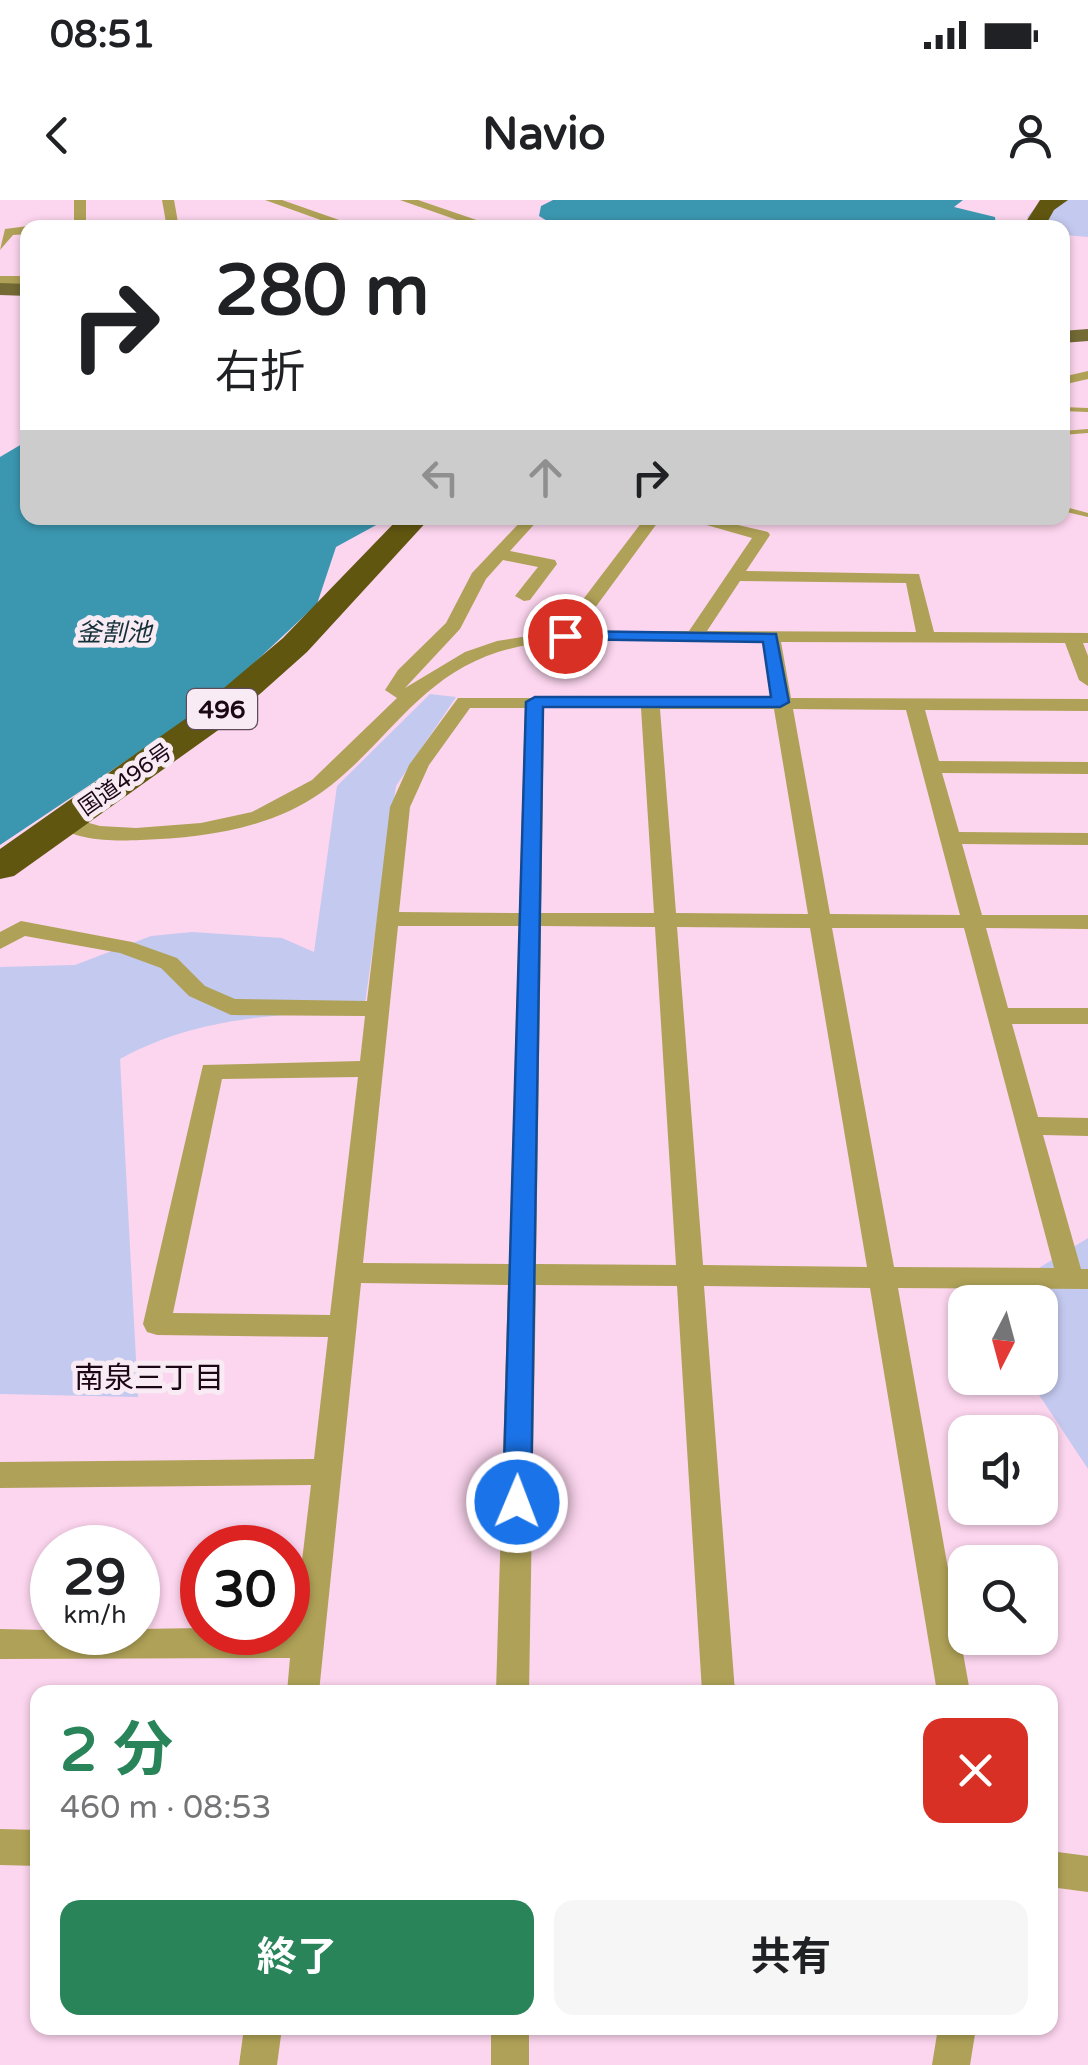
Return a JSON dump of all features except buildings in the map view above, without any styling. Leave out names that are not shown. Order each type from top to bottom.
[{"type":"highway","points":[[1037,220],[1045,206],[1057,200]]},
{"type":"highway","name":"国道496号","points":[[0,867],[211,718],[295,645],[407,525]]},
{"type":"street","points":[[271,200],[332,220]]},
{"type":"street","points":[[406,200],[462,220]]},
{"type":"street","points":[[441,211],[466,200]]},
{"type":"street","points":[[0,246],[9,232],[20,231]]},
{"type":"street","points":[[409,697],[394,690],[404,674],[454,625],[478,577],[525,525]]},
{"type":"street","points":[[565,636],[649,525]]},
{"type":"street","points":[[694,636],[762,536],[718,525]]},
{"type":"street","points":[[498,554],[549,564],[524,596]]},
{"type":"street","points":[[734,576],[913,578],[926,637]]},
{"type":"street","points":[[64,822],[83,831],[133,834],[208,829],[252,819],[315,788],[437,671],[469,654],[511,642],[565,636],[1080,638],[1088,680]]},
{"type":"street","points":[[771,637],[953,1685]]},
{"type":"street","points":[[310,1625],[400,807],[406,788],[438,734],[464,702],[1088,705]]},
{"type":"street","points":[[513,1685],[535,702]]},
{"type":"street","points":[[650,702],[719,1685]]},
{"type":"street","points":[[349,1273],[1079,1279],[1028,1126],[914,704]]},
{"type":"street","points":[[931,768],[1088,768]]},
{"type":"street","points":[[950,838],[1088,839]]},
{"type":"street","points":[[389,919],[1088,922]]},
{"type":"street","points":[[0,942],[21,928],[124,947],[168,963],[197,991],[231,1008],[378,1009]]},
{"type":"street","points":[[998,1016],[1088,1016]]},
{"type":"street","points":[[343,1326],[157,1324],[212,1070],[372,1069]]},
{"type":"street","points":[[1028,1126],[1088,1126]]},
{"type":"street","points":[[0,1475],[327,1472]]},
{"type":"street","points":[[0,1644],[180,1643]]},
{"type":"street","points":[[303,1685],[307,1655]]},
{"type":"street","points":[[0,1847],[30,1848]]},
{"type":"street","points":[[1058,1870],[1088,1874]]},
{"type":"street","points":[[258,2065],[262,2035]]},
{"type":"street","points":[[510,2035],[510,2065]]},
{"type":"street","points":[[951,2065],[956,2035]]},
{"type":"shaded area","points":[[1061,200],[1088,200],[1088,237],[1070,236],[1070,220],[1029,220],[1027,217],[1034,209]]},
{"type":"shaded area","points":[[430,694],[456,697],[396,786],[364,1010],[269,1016],[209,1026],[120,1059],[138,1397],[0,1394],[0,967],[75,965],[151,936],[192,932],[282,938],[314,952],[337,786]]},
{"type":"shaded area","points":[[1088,1238],[1088,1469],[1058,1424],[1058,1415],[1052,1415],[1039,1395],[1058,1395],[1058,1285],[1011,1285]]},
{"type":"water","points":[[553,200],[963,200],[954,207],[995,220],[546,220],[539,216],[541,206]]},
{"type":"water","name":"釜割池","points":[[20,445],[20,525],[376,525],[336,547],[317,604],[208,706],[0,845],[0,457]]},
{"type":"district","name":"南泉三丁目","points":[[149,1378]]},
{"type":"route","points":[[517,1502],[535,702],[780,702],[771,637],[565,636]]}]
